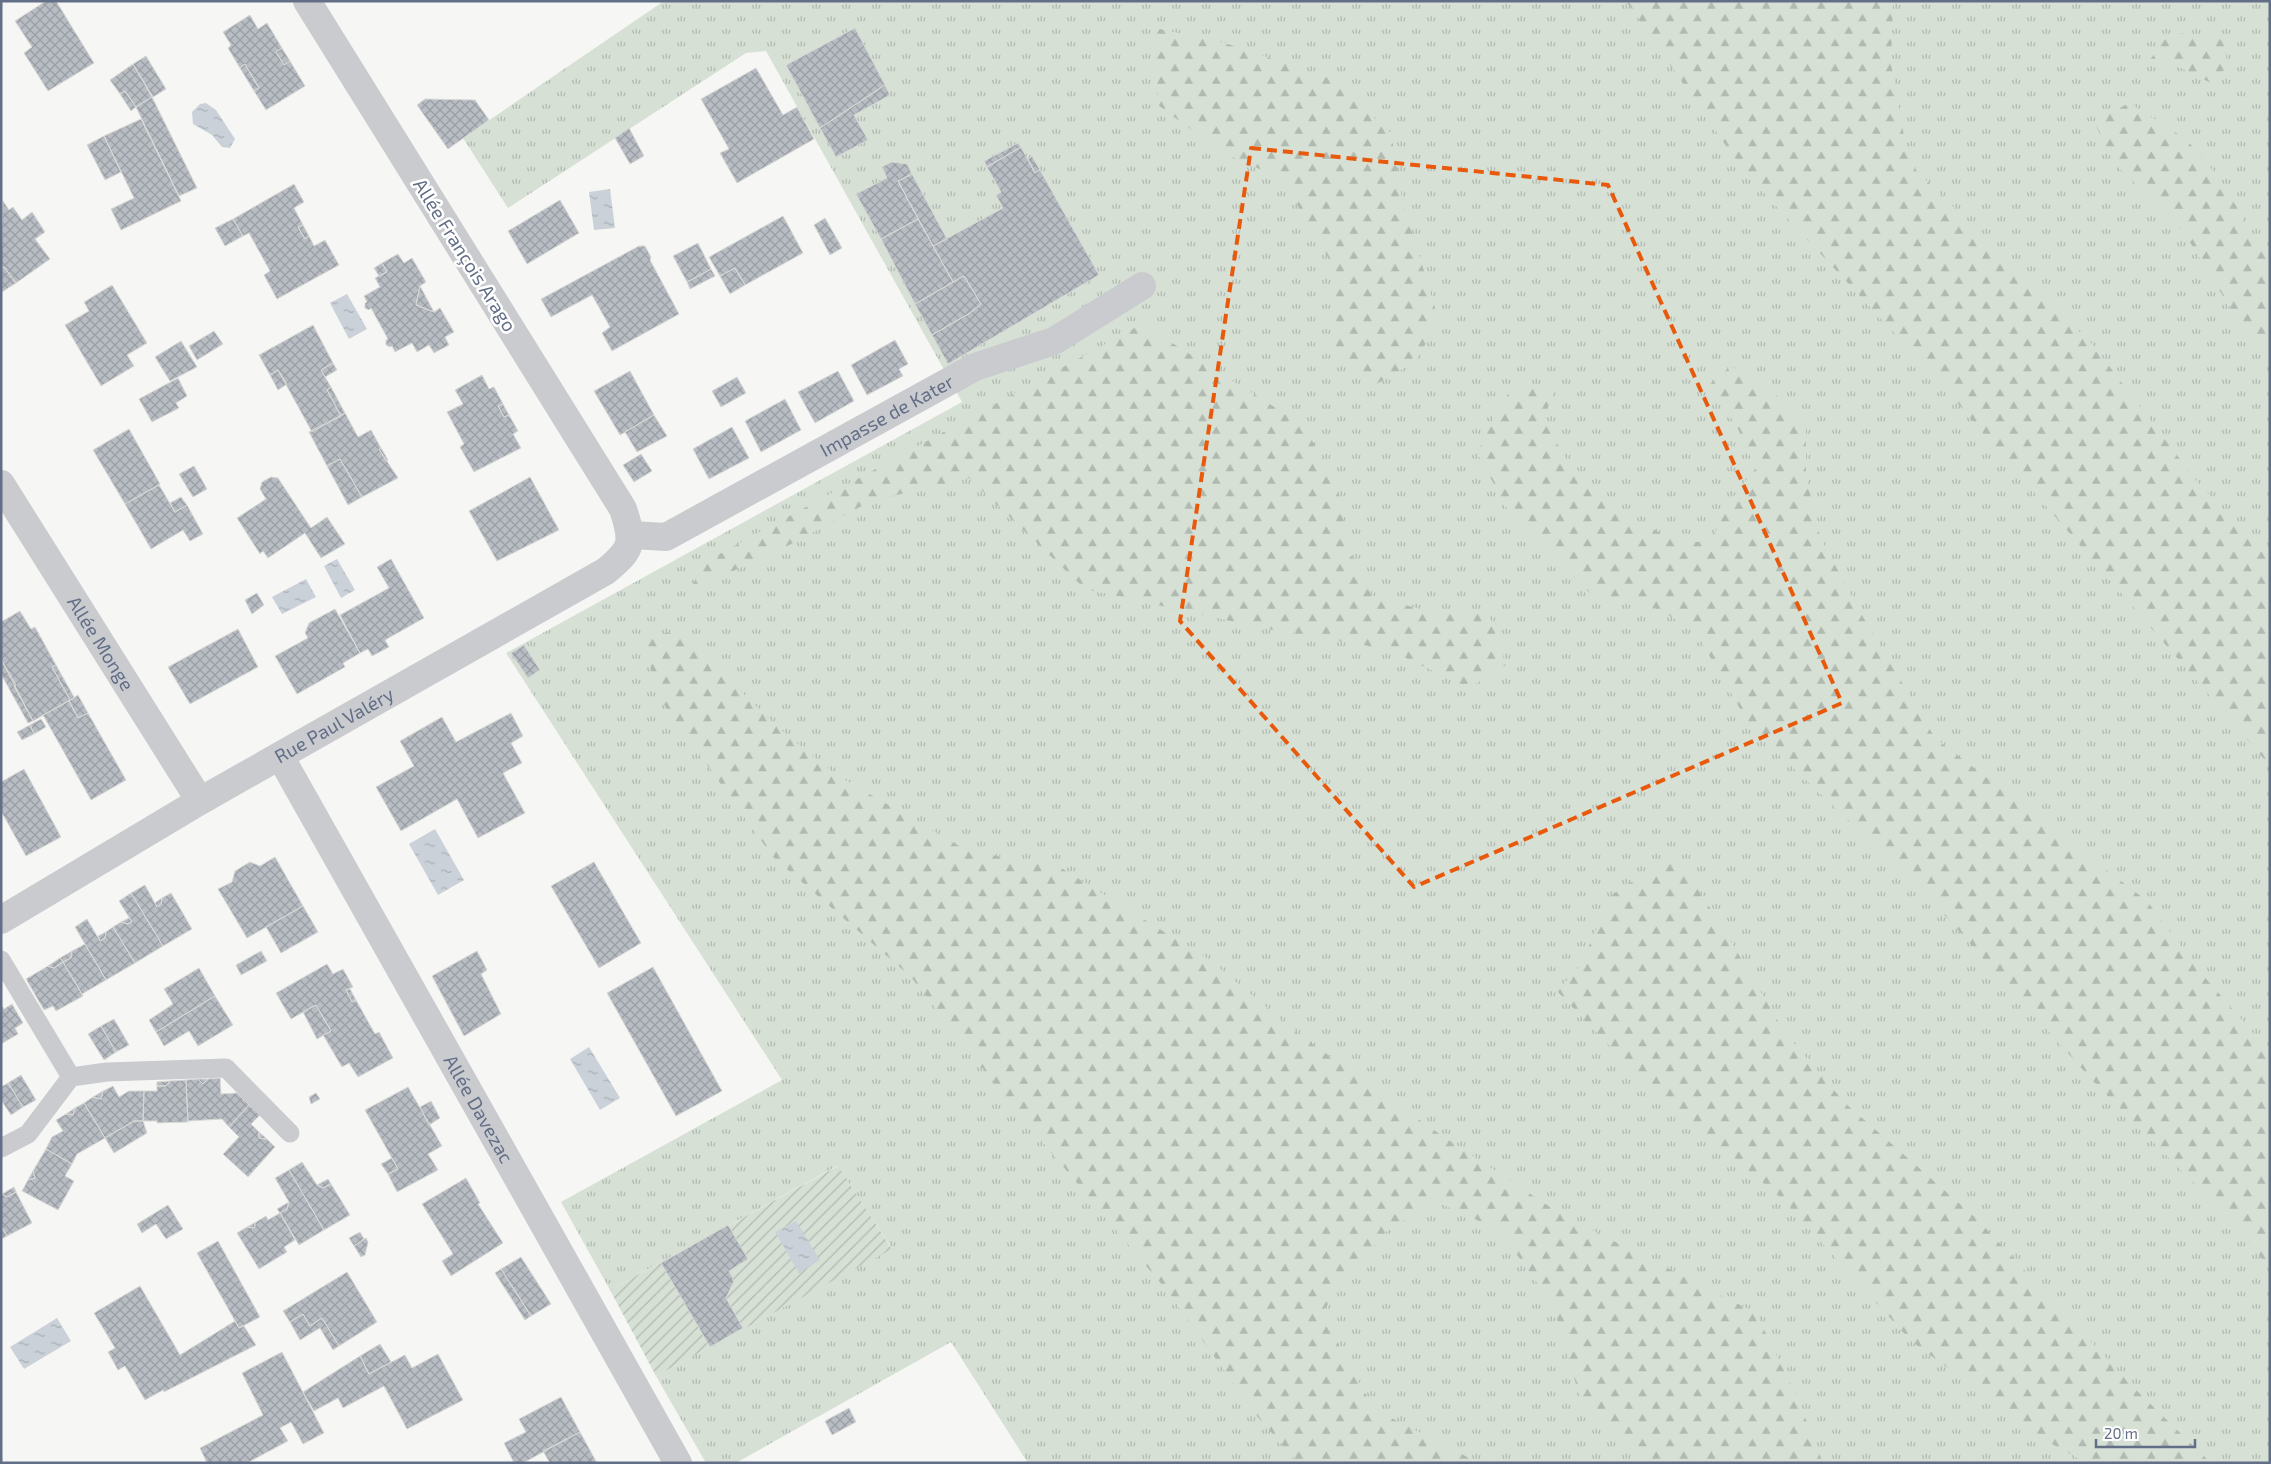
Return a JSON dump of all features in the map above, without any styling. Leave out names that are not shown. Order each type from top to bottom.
[{"type":"street","name":"Allée François Arago","points":[[306,1],[627,522]]},
{"type":"street","name":"Impasse de Kater","points":[[627,522],[666,537],[975,367],[1054,341],[1142,286]]},
{"type":"street","name":"Allée Monge","points":[[1,484],[200,801]]},
{"type":"street","name":"Rue Paul Valéry","points":[[1,920],[200,801],[606,571],[625,556],[627,522]]},
{"type":"street","name":"Allée Davezac","points":[[280,756],[678,1463]]},
{"type":"lane","points":[[1,960],[71,1076]]},
{"type":"lane","points":[[1,1148],[28,1134],[71,1076],[107,1072],[226,1068],[290,1133]]},
{"type":"highlighted area","points":[[1251,148],[1608,185],[1842,703],[1414,887],[1180,621]]},
{"type":"green space","points":[[664,1],[2270,1],[2270,1463],[1028,1463],[951,1342],[736,1463],[706,1463],[656,1376],[892,1248],[837,1166],[610,1290],[561,1202],[782,1080],[506,653],[962,402],[766,51],[746,53],[508,208],[463,138]]},
{"type":"green space","points":[[1626,1],[1893,1],[1891,64],[1909,163],[2093,345],[2199,484],[2270,558],[2270,766],[1929,370],[1775,205],[1733,156]]},
{"type":"green space","points":[[1155,28],[1225,43],[1329,78],[1391,133],[1402,198],[1439,321],[1415,362],[1375,385],[1334,348],[1335,269],[1282,179],[1221,152],[1158,105]]},
{"type":"green space","points":[[2183,33],[2228,38],[2225,69],[2211,83],[2171,63],[2150,60],[2164,40]]},
{"type":"green space","points":[[2129,103],[2186,139],[2221,180],[2267,259],[2270,260],[2270,360],[2242,327],[2183,231],[2114,163],[2094,122]]},
{"type":"green space","points":[[1142,324],[1303,425],[1337,483],[1349,551],[1372,596],[1427,611],[1488,611],[1506,665],[1469,688],[1387,649],[1262,628],[1085,589],[969,478],[871,501],[778,551],[690,590],[705,562]]},
{"type":"green space","points":[[1731,366],[1771,389],[1806,429],[1806,476],[1820,537],[1863,617],[1935,738],[2147,901],[2201,973],[2270,1052],[2270,1271],[2244,1234],[2092,1080],[1923,891],[1751,728],[1694,629],[1653,607],[1591,594],[1510,514],[1477,453],[1512,387],[1554,390],[1544,419],[1565,458],[1623,513],[1681,544],[1711,540],[1734,496],[1756,468],[1737,427],[1709,385]]},
{"type":"green space","points":[[679,630],[775,725],[835,774],[966,850],[1063,869],[1211,961],[1297,1033],[1441,1135],[1564,1216],[1756,1313],[1797,1397],[1823,1463],[1658,1463],[1582,1405],[1553,1305],[1499,1230],[1435,1201],[1384,1233],[1321,1313],[1374,1409],[1479,1463],[1298,1463],[1256,1415],[1168,1292],[1010,1103],[911,977],[773,857],[660,699],[643,638]]},
{"type":"green space","points":[[1675,854],[1723,928],[1785,1033],[1845,1103],[1976,1218],[2133,1387],[2211,1463],[2087,1463],[2050,1443],[1911,1341],[1782,1199],[1640,1078],[1557,991],[1579,967],[1613,894]]},
{"type":"green space","points":[[838,1166],[892,1249],[656,1376],[610,1290]]},
{"type":"water","points":[[206,103],[216,110],[235,139],[230,148],[222,147],[212,135],[193,124],[192,112],[200,104]]},
{"type":"water","points":[[610,189],[615,228],[594,230],[589,192]]},
{"type":"water","points":[[347,294],[367,329],[349,339],[330,303]]},
{"type":"water","points":[[337,559],[355,590],[341,598],[324,566]]},
{"type":"water","points":[[306,579],[316,597],[282,614],[272,597]]},
{"type":"water","points":[[435,829],[464,880],[438,895],[409,844]]},
{"type":"water","points":[[589,1047],[620,1098],[600,1110],[570,1059]]},
{"type":"water","points":[[796,1221],[820,1260],[799,1273],[775,1232]]},
{"type":"water","points":[[57,1318],[71,1341],[24,1369],[10,1347]]},
{"type":"building","points":[[46,1],[56,1],[94,63],[48,91],[24,53],[32,47],[15,21]]},
{"type":"building","points":[[250,15],[258,29],[267,23],[282,48],[276,52],[284,65],[290,61],[305,86],[266,110],[254,91],[259,88],[245,64],[240,68],[228,48],[231,45],[223,32]]},
{"type":"building","points":[[855,28],[885,85],[820,128],[786,65]]},
{"type":"building","points":[[282,48],[290,61],[284,65],[276,52]]},
{"type":"building","points":[[146,56],[166,89],[153,97],[133,64]]},
{"type":"building","points":[[133,64],[152,97],[136,107],[125,91],[120,94],[110,80]]},
{"type":"building","points":[[245,64],[259,88],[254,91],[240,68]]},
{"type":"building","points":[[756,68],[783,115],[797,107],[814,139],[737,183],[720,153],[729,149],[701,99]]},
{"type":"building","points":[[885,85],[890,95],[854,115],[868,140],[836,157],[820,128]]},
{"type":"building","points":[[125,91],[136,107],[131,111],[120,94]]},
{"type":"building","points":[[152,97],[197,188],[179,196],[136,107]]},
{"type":"building","points":[[425,99],[475,100],[489,120],[448,149],[417,105]]},
{"type":"building","points":[[141,119],[181,201],[121,230],[111,209],[134,198],[104,136]]},
{"type":"building","points":[[629,128],[644,156],[630,164],[615,138]]},
{"type":"building","points":[[104,136],[121,172],[105,180],[87,145]]},
{"type":"building","points":[[1018,143],[1021,147],[987,167],[984,161]]},
{"type":"building","points":[[1021,147],[1035,173],[1040,170],[1099,275],[948,364],[932,335],[970,313],[981,304],[964,276],[953,282],[933,246],[1003,208],[996,195],[1001,192],[987,167]]},
{"type":"building","points":[[1032,156],[1040,170],[1035,173],[1028,159]]},
{"type":"building","points":[[891,162],[907,164],[912,174],[898,181],[918,219],[881,239],[856,194],[887,178],[882,167]]},
{"type":"building","points":[[912,174],[947,239],[933,246],[898,181]]},
{"type":"building","points":[[294,184],[304,202],[294,208],[303,225],[298,227],[305,239],[309,236],[314,246],[325,240],[339,265],[277,299],[264,275],[270,271],[249,233],[243,236],[233,219]]},
{"type":"building","points":[[560,200],[579,233],[527,264],[508,231]]},
{"type":"building","points":[[3,201],[9,210],[13,207],[22,220],[32,212],[45,232],[35,239],[50,259],[16,283],[4,267],[1,268]]},
{"type":"building","points":[[783,216],[803,253],[745,285],[735,268],[720,276],[709,257]]},
{"type":"building","points":[[825,218],[842,248],[830,255],[814,225]]},
{"type":"building","points":[[233,219],[243,236],[225,246],[215,228]]},
{"type":"building","points":[[918,219],[953,282],[915,304],[881,239]]},
{"type":"building","points":[[303,225],[309,236],[305,239],[298,227]]},
{"type":"building","points":[[698,243],[711,269],[687,282],[673,256]]},
{"type":"building","points":[[639,246],[645,246],[651,257],[650,260],[679,314],[612,351],[602,333],[610,327],[592,295],[551,317],[541,299]]},
{"type":"building","points":[[398,254],[404,263],[412,258],[426,282],[420,286],[416,305],[434,312],[440,308],[454,332],[445,337],[449,345],[434,353],[429,345],[417,352],[412,343],[395,352],[392,346],[386,345],[386,340],[388,339],[371,308],[369,310],[365,308],[365,303],[367,302],[364,296],[380,287],[375,278],[387,272],[382,263]]},
{"type":"building","points":[[382,263],[387,272],[379,276],[374,268]]},
{"type":"building","points":[[4,267],[16,283],[2,292],[1,268]]},
{"type":"building","points":[[735,268],[745,285],[730,294],[720,276]]},
{"type":"building","points":[[711,269],[715,276],[690,289],[687,282]]},
{"type":"building","points":[[964,276],[981,304],[970,313],[932,335],[915,304]]},
{"type":"building","points":[[112,285],[147,343],[127,355],[134,366],[101,386],[65,325],[89,311],[84,302]]},
{"type":"building","points":[[420,286],[434,312],[416,305]]},
{"type":"building","points":[[313,325],[333,363],[321,370],[331,387],[327,390],[341,416],[312,432],[278,370],[270,375],[259,355]]},
{"type":"building","points":[[214,331],[223,344],[197,360],[189,346]]},
{"type":"building","points":[[895,340],[908,364],[899,369],[903,376],[867,395],[851,365]]},
{"type":"building","points":[[181,341],[197,367],[170,381],[155,357]]},
{"type":"building","points":[[333,363],[337,370],[325,377],[321,370]]},
{"type":"building","points":[[278,370],[287,384],[278,390],[270,375]]},
{"type":"building","points":[[630,371],[654,415],[620,435],[594,391]]},
{"type":"building","points":[[838,371],[854,401],[815,423],[798,392]]},
{"type":"building","points":[[482,375],[489,389],[494,387],[503,404],[498,406],[504,417],[509,415],[518,431],[513,434],[521,448],[474,472],[460,447],[464,444],[447,412],[463,404],[455,390]]},
{"type":"building","points":[[737,377],[746,393],[721,407],[712,391]]},
{"type":"building","points":[[178,378],[187,396],[176,403],[179,408],[152,422],[139,399]]},
{"type":"building","points":[[331,387],[345,413],[341,416],[327,390]]},
{"type":"building","points":[[785,399],[801,430],[761,452],[745,421]]},
{"type":"building","points":[[503,404],[509,415],[504,417],[498,406]]},
{"type":"building","points":[[345,413],[358,437],[371,430],[381,448],[379,449],[398,478],[362,497],[340,459],[327,466],[309,432]]},
{"type":"building","points":[[654,415],[667,436],[637,452],[625,432]]},
{"type":"building","points":[[732,427],[749,458],[709,479],[693,449]]},
{"type":"building","points":[[129,429],[160,484],[125,504],[93,450]]},
{"type":"building","points":[[381,448],[388,460],[386,461],[379,449]]},
{"type":"building","points":[[641,454],[652,471],[634,482],[623,465]]},
{"type":"building","points":[[340,459],[362,497],[348,505],[327,466]]},
{"type":"building","points":[[194,466],[207,489],[193,497],[179,474]]},
{"type":"building","points":[[271,477],[278,478],[311,528],[327,517],[345,544],[321,558],[305,533],[268,558],[263,551],[260,554],[237,518],[266,499],[260,489],[262,482]]},
{"type":"building","points":[[530,477],[559,530],[497,561],[469,511]]},
{"type":"building","points":[[159,485],[175,512],[187,505],[203,534],[190,541],[183,530],[151,549],[125,504]]},
{"type":"building","points":[[181,497],[187,505],[175,512],[170,503]]},
{"type":"building","points":[[391,559],[424,618],[385,640],[389,647],[372,656],[368,649],[360,653],[340,615],[389,588],[377,567]]},
{"type":"building","points":[[257,593],[264,605],[252,614],[245,600]]},
{"type":"building","points":[[335,609],[360,653],[343,663],[345,667],[297,694],[275,656],[308,638],[305,633],[309,623]]},
{"type":"building","points":[[20,611],[31,629],[35,627],[56,665],[52,667],[70,700],[33,721],[1,659],[1,622]]},
{"type":"building","points":[[238,629],[258,667],[190,704],[168,667]]},
{"type":"building","points":[[524,645],[540,670],[528,678],[511,653]]},
{"type":"building","points":[[1,659],[33,721],[28,723],[1,674]]},
{"type":"building","points":[[56,665],[74,697],[70,700],[52,667]]},
{"type":"building","points":[[78,695],[88,713],[78,718],[69,701]]},
{"type":"building","points":[[69,701],[78,718],[88,713],[126,780],[91,800],[43,715]]},
{"type":"building","points":[[511,713],[523,736],[511,743],[522,763],[503,773],[525,813],[478,838],[457,799],[401,831],[376,787],[414,766],[400,741],[442,717],[456,742]]},
{"type":"building","points":[[41,719],[46,727],[34,734],[30,725]]},
{"type":"building","points":[[30,725],[34,734],[22,740],[17,732]]},
{"type":"building","points":[[24,769],[61,837],[26,856],[1,811],[1,782]]},
{"type":"building","points":[[275,857],[303,906],[247,938],[218,889],[232,882],[235,871],[250,862],[260,866]]},
{"type":"building","points":[[594,862],[641,943],[599,968],[551,886]]},
{"type":"building","points":[[145,885],[157,907],[161,904],[162,898],[171,893],[192,929],[163,946],[131,893]]},
{"type":"building","points":[[131,893],[163,946],[135,963],[113,927],[121,922],[127,924],[132,922],[119,901]]},
{"type":"building","points":[[162,898],[161,904],[157,907],[155,903]]},
{"type":"building","points":[[303,906],[318,932],[281,953],[266,927]]},
{"type":"building","points":[[129,918],[132,922],[127,924],[121,922]]},
{"type":"building","points":[[87,919],[100,941],[105,938],[106,932],[113,927],[135,963],[106,980],[75,927]]},
{"type":"building","points":[[106,932],[105,938],[100,941],[98,936]]},
{"type":"building","points":[[85,944],[106,980],[82,994],[63,962],[71,958],[72,951]]},
{"type":"building","points":[[72,951],[71,958],[63,962],[60,958]]},
{"type":"building","points":[[261,951],[267,961],[241,975],[236,965]]},
{"type":"building","points":[[477,951],[487,970],[481,974],[501,1014],[464,1036],[432,976]]},
{"type":"building","points":[[60,958],[63,962],[54,968],[48,966]]},
{"type":"building","points":[[63,962],[83,996],[56,1011],[53,1006],[44,1010],[26,979],[48,966],[54,968]]},
{"type":"building","points":[[327,964],[333,974],[343,969],[353,987],[346,990],[352,1002],[356,1000],[375,1034],[379,1032],[393,1058],[358,1077],[349,1063],[342,1067],[323,1035],[331,1031],[316,1005],[291,1019],[276,993]]},
{"type":"building","points":[[653,967],[722,1091],[676,1116],[607,993]]},
{"type":"building","points":[[199,968],[215,996],[156,1032],[149,1020],[173,1004],[164,989]]},
{"type":"building","points":[[350,989],[356,1000],[352,1002],[346,990]]},
{"type":"building","points":[[215,996],[233,1025],[198,1046],[189,1031],[164,1046],[156,1032]]},
{"type":"building","points":[[12,1004],[23,1023],[15,1028],[18,1034],[1,1044],[1,1005],[4,1009]]},
{"type":"building","points":[[316,1005],[331,1031],[317,1039],[303,1012]]},
{"type":"building","points":[[114,1019],[129,1045],[116,1052],[101,1026]]},
{"type":"building","points":[[101,1026],[116,1052],[104,1060],[88,1034]]},
{"type":"building","points":[[21,1075],[36,1100],[23,1107],[8,1083]]},
{"type":"building","points":[[220,1078],[221,1094],[237,1093],[249,1105],[229,1127],[222,1119],[188,1121],[186,1080],[198,1079],[203,1084],[208,1079]]},
{"type":"building","points":[[198,1079],[208,1079],[203,1084]]},
{"type":"building","points":[[186,1080],[188,1122],[157,1123],[157,1121],[143,1121],[144,1091],[157,1091],[157,1086],[166,1086],[170,1081]]},
{"type":"building","points":[[170,1081],[166,1086],[157,1086],[157,1082]]},
{"type":"building","points":[[8,1083],[23,1107],[11,1115],[1,1100],[1,1087]]},
{"type":"building","points":[[113,1086],[119,1097],[129,1091],[144,1091],[143,1121],[134,1121],[105,1138],[84,1103],[93,1097],[101,1099],[103,1091]]},
{"type":"building","points":[[408,1087],[442,1146],[428,1154],[438,1170],[397,1192],[388,1174],[398,1169],[365,1110]]},
{"type":"building","points":[[103,1091],[101,1099],[93,1097]]},
{"type":"building","points":[[316,1093],[320,1099],[311,1104],[309,1097]]},
{"type":"building","points":[[431,1101],[440,1118],[429,1125],[420,1107]]},
{"type":"building","points":[[84,1103],[105,1138],[77,1154],[72,1164],[46,1149],[52,1137],[63,1131],[56,1120],[66,1114],[73,1115],[75,1108]]},
{"type":"building","points":[[249,1105],[260,1115],[251,1124],[259,1132],[259,1138],[267,1139],[275,1147],[248,1177],[223,1154],[239,1137],[229,1127]]},
{"type":"building","points":[[75,1108],[73,1115],[66,1114]]},
{"type":"building","points":[[134,1121],[143,1121],[147,1133],[114,1153],[105,1138]]},
{"type":"building","points":[[259,1132],[267,1139],[259,1138]]},
{"type":"building","points":[[46,1149],[72,1164],[65,1176],[74,1181],[58,1210],[22,1191],[28,1180],[35,1178],[33,1171]]},
{"type":"building","points":[[392,1158],[398,1169],[388,1174],[381,1164]]},
{"type":"building","points":[[302,1162],[317,1185],[323,1188],[331,1184],[350,1215],[324,1230],[289,1170]]},
{"type":"building","points":[[289,1170],[324,1230],[299,1245],[280,1213],[287,1209],[289,1202],[275,1178]]},
{"type":"building","points":[[33,1171],[35,1178],[28,1180]]},
{"type":"building","points":[[466,1178],[480,1203],[478,1204],[503,1243],[451,1276],[442,1261],[453,1254],[422,1204]]},
{"type":"building","points":[[328,1179],[331,1184],[323,1188],[317,1185]]},
{"type":"building","points":[[14,1187],[16,1192],[7,1197],[2,1194]]},
{"type":"building","points":[[16,1192],[32,1223],[7,1236],[1,1226],[1,1193],[7,1197]]},
{"type":"building","points":[[289,1202],[287,1209],[280,1213],[277,1209]]},
{"type":"building","points":[[168,1205],[183,1229],[166,1239],[156,1224],[142,1233],[137,1224]]},
{"type":"building","points":[[280,1213],[295,1240],[284,1247],[287,1252],[259,1269],[237,1233],[247,1227],[254,1228],[256,1222],[266,1216],[268,1220]]},
{"type":"building","points":[[256,1222],[254,1228],[247,1227]]},
{"type":"building","points":[[728,1225],[748,1259],[729,1271],[734,1281],[726,1298],[743,1328],[710,1347],[661,1263]]},
{"type":"building","points":[[1,1226],[7,1236],[1,1239]]},
{"type":"building","points":[[360,1232],[364,1239],[354,1246],[349,1238]]},
{"type":"building","points":[[366,1238],[368,1242],[365,1255],[361,1257],[354,1246]]},
{"type":"building","points":[[218,1241],[260,1317],[239,1328],[197,1253]]},
{"type":"building","points":[[521,1257],[551,1304],[531,1316],[501,1269]]},
{"type":"building","points":[[501,1269],[531,1316],[525,1320],[495,1273]]},
{"type":"building","points":[[347,1272],[377,1322],[339,1346],[322,1318],[310,1326],[303,1314],[290,1322],[283,1311]]},
{"type":"building","points":[[140,1286],[180,1355],[235,1321],[239,1328],[244,1326],[256,1345],[145,1400],[125,1366],[118,1370],[108,1352],[115,1348],[94,1313]]},
{"type":"building","points":[[303,1314],[310,1326],[322,1318],[339,1346],[333,1350],[320,1328],[300,1340],[290,1322]]},
{"type":"building","points":[[380,1344],[391,1362],[369,1374],[360,1356]]},
{"type":"building","points":[[282,1352],[324,1433],[303,1444],[291,1422],[280,1428],[288,1441],[247,1463],[207,1463],[200,1448],[263,1415],[242,1373]]},
{"type":"building","points":[[438,1354],[463,1400],[407,1429],[384,1386],[343,1408],[338,1398],[314,1411],[303,1392],[360,1356],[369,1374],[405,1355],[412,1368]]},
{"type":"building","points":[[561,1397],[580,1432],[523,1463],[514,1463],[504,1443],[526,1432],[519,1419]]},
{"type":"building","points":[[849,1408],[856,1422],[832,1435],[825,1421]]},
{"type":"building","points":[[580,1432],[597,1463],[550,1463],[543,1451]]}]
